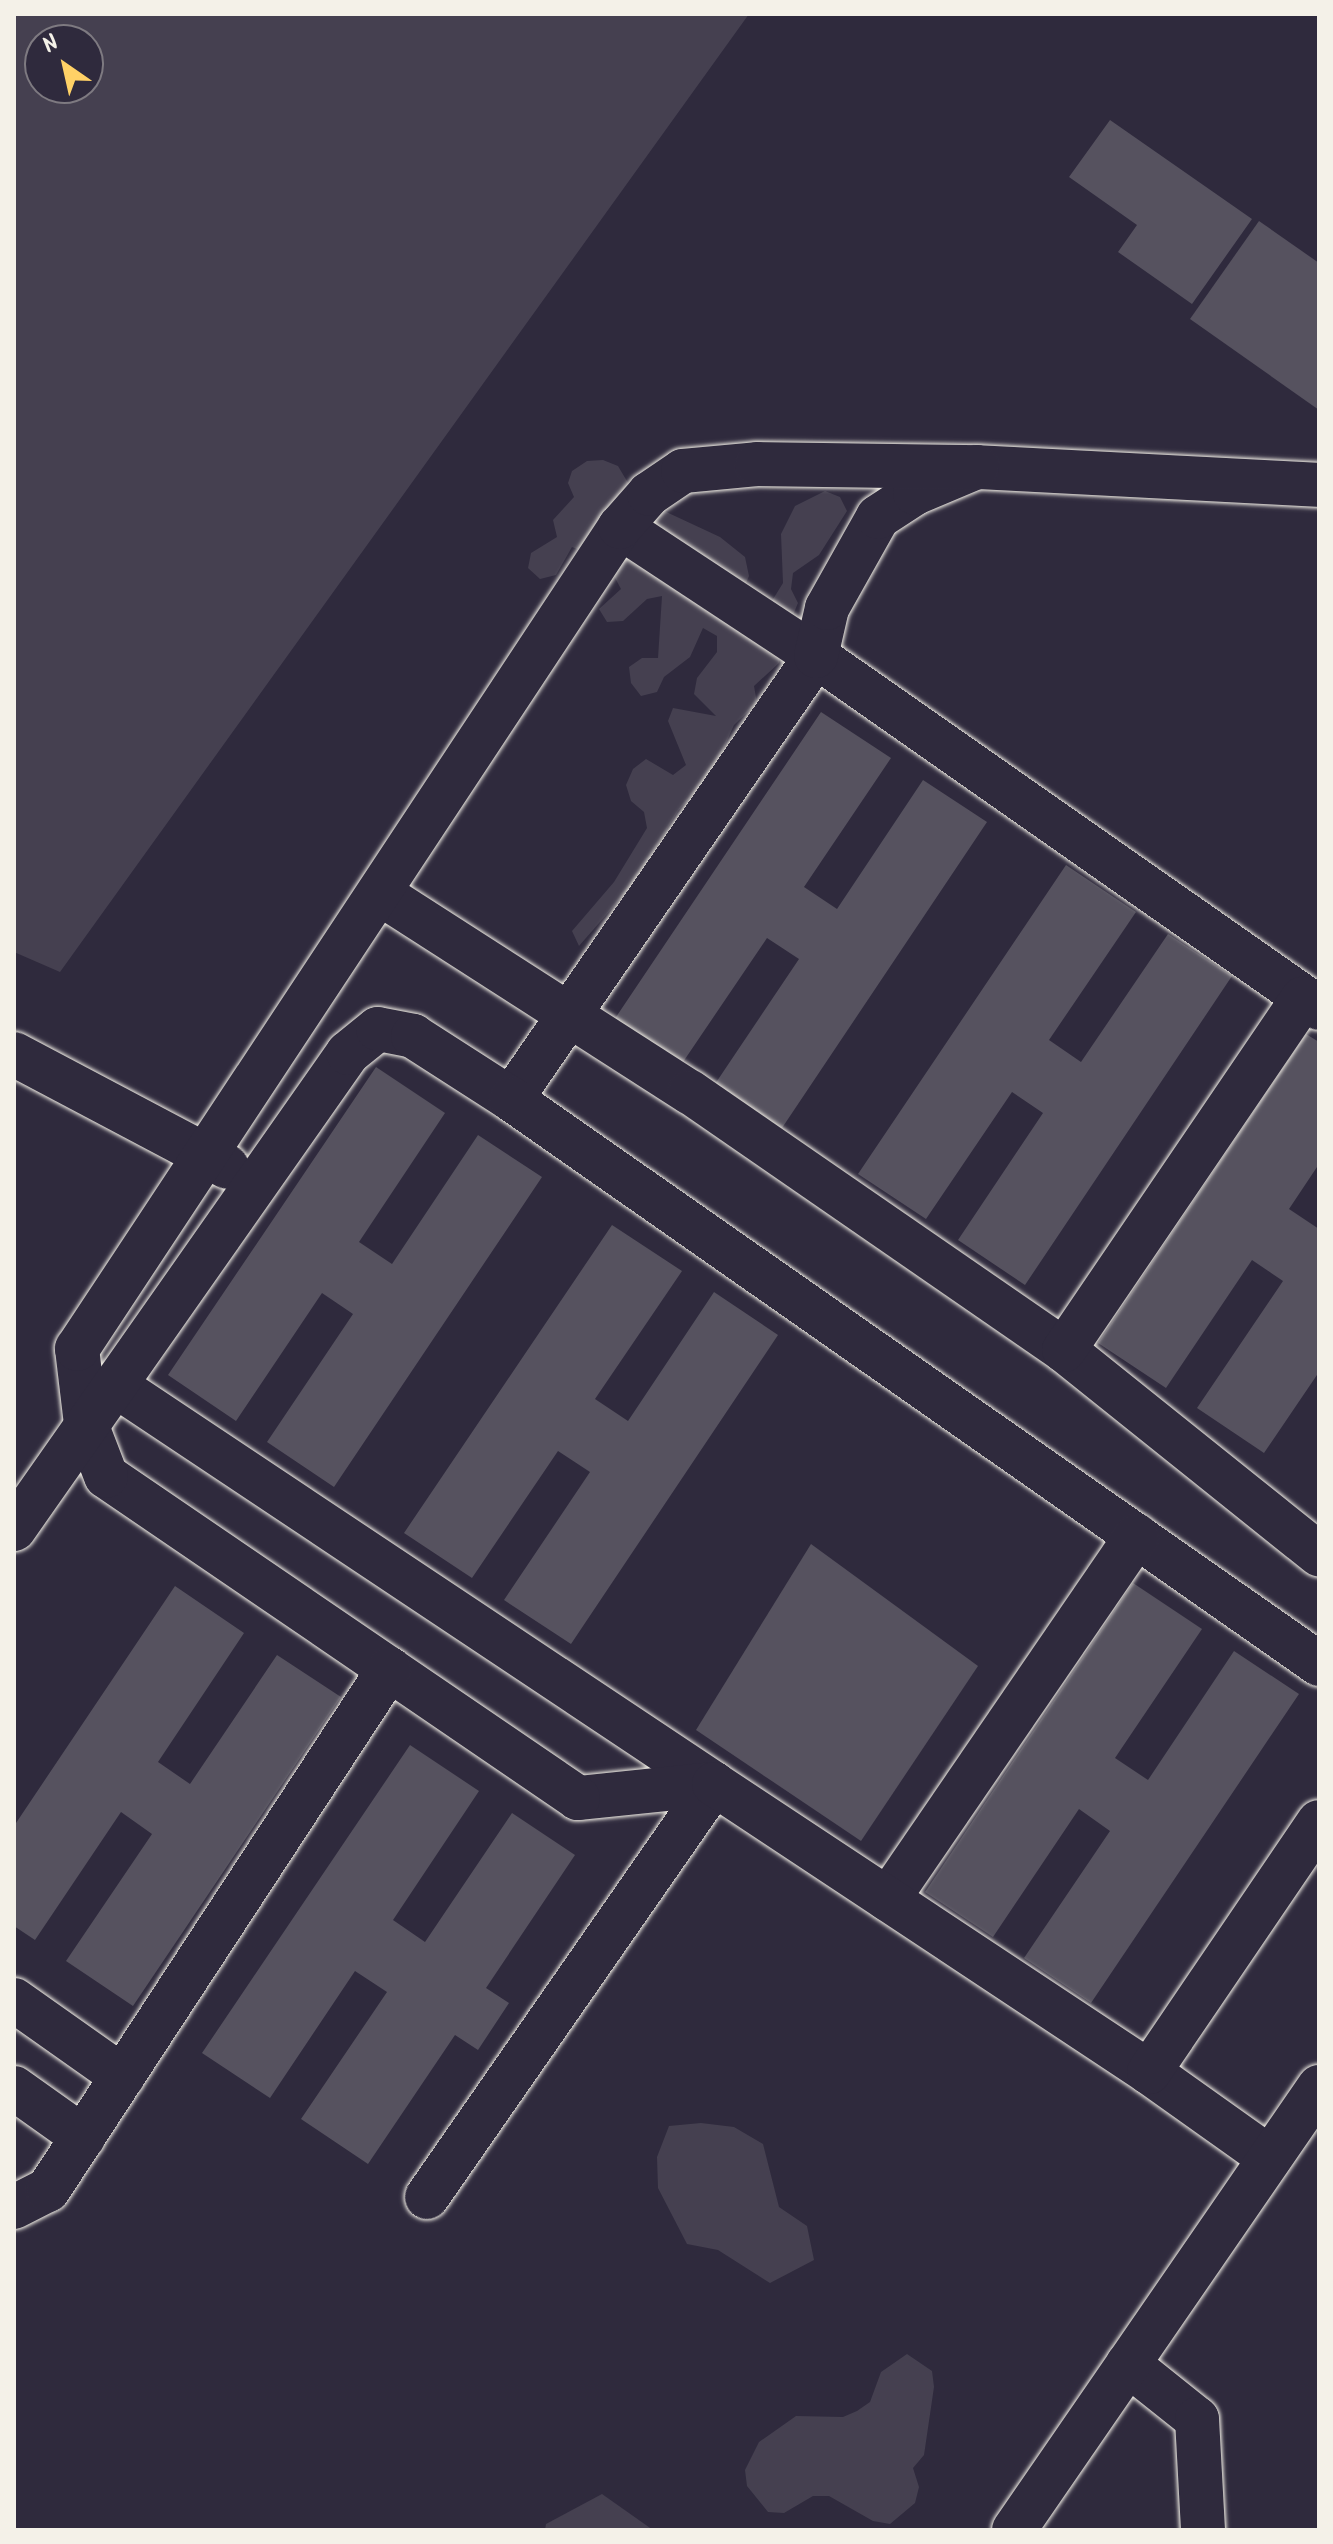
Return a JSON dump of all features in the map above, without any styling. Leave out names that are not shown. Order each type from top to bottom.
[{"type":"lane","points":[[714,1784],[578,1798],[106,1476],[86,1424],[77,1349],[203,1155],[381,894],[620,527],[649,494],[683,471],[757,464],[977,467],[1319,485]]},
{"type":"lane","points":[[511,1099],[816,656],[827,608],[878,517],[915,493],[977,467]]},
{"type":"lane","points":[[620,527],[816,656],[1311,1003],[1064,1350]]},
{"type":"lane","points":[[381,894],[690,1092],[1064,1350],[1319,1554]]},
{"type":"lane","points":[[14,1529],[348,1053],[378,1029],[413,1036],[511,1099],[1319,1664]]},
{"type":"lane","points":[[14,1054],[257,1182]]},
{"type":"lane","points":[[115,1385],[1149,2072],[1270,2158]]},
{"type":"lane","points":[[888,1899],[1137,1536]]},
{"type":"lane","points":[[14,2207],[48,2190],[389,1669]]},
{"type":"lane","points":[[427,2197],[714,1784]]},
{"type":"lane","points":[[1149,2072],[1319,1822]]},
{"type":"lane","points":[[14,2000],[123,2077]]},
{"type":"lane","points":[[1014,2530],[1319,2087]]},
{"type":"lane","points":[[14,2088],[83,2137]]},
{"type":"lane","points":[[1128,2364],[1197,2419],[1203,2530]]},
{"type":"shaded area","points":[[14,14],[749,14],[60,972],[14,952]]},
{"type":"shaded area","points":[[603,460],[618,466],[634,493],[647,503],[720,537],[745,557],[749,576],[743,590],[767,609],[783,583],[781,534],[795,506],[825,491],[840,497],[847,511],[819,555],[793,573],[791,589],[798,603],[780,646],[779,663],[754,686],[757,703],[734,725],[713,772],[678,811],[634,883],[579,946],[572,931],[614,882],[647,828],[644,812],[631,801],[626,785],[633,769],[646,759],[673,775],[686,765],[668,721],[673,708],[716,716],[694,694],[697,678],[717,652],[717,636],[703,628],[690,657],[664,677],[657,692],[641,696],[631,683],[629,667],[642,658],[658,658],[662,596],[647,599],[623,621],[607,622],[599,609],[621,589],[613,574],[587,553],[572,547],[556,575],[540,579],[528,568],[531,553],[557,537],[553,520],[574,497],[568,483],[572,471],[587,461]]},
{"type":"shaded area","points":[[701,2123],[734,2127],[763,2144],[779,2207],[807,2226],[814,2260],[770,2283],[718,2250],[687,2244],[658,2188],[657,2157],[669,2126]]},
{"type":"shaded area","points":[[907,2354],[932,2371],[934,2387],[924,2455],[913,2468],[919,2487],[915,2503],[890,2524],[873,2521],[829,2496],[813,2496],[784,2513],[768,2512],[747,2486],[745,2470],[759,2442],[796,2416],[843,2417],[857,2411],[870,2402],[881,2372]]},
{"type":"shaded area","points":[[602,2494],[653,2530],[545,2530],[546,2524]]},
{"type":"building","points":[[1110,120],[1252,219],[1192,304],[1118,252],[1137,225],[1069,177]]},
{"type":"building","points":[[1259,221],[1319,263],[1319,410],[1190,319]]},
{"type":"building","points":[[821,712],[891,758],[804,887],[837,909],[923,780],[987,822],[780,1131],[713,1087],[799,959],[767,938],[681,1065],[614,1020]]},
{"type":"building","points":[[1066,865],[1136,912],[1049,1040],[1081,1062],[1168,934],[1232,976],[1025,1285],[958,1240],[1043,1113],[1012,1092],[926,1219],[858,1174]]},
{"type":"building","points":[[1306,1034],[1319,1042],[1319,1164],[1289,1209],[1319,1229],[1319,1372],[1264,1453],[1197,1408],[1283,1281],[1252,1260],[1166,1388],[1098,1343]]},
{"type":"building","points":[[376,1067],[445,1113],[359,1242],[392,1264],[478,1135],[542,1177],[334,1487],[267,1442],[353,1314],[322,1293],[236,1421],[168,1375]]},
{"type":"building","points":[[612,1225],[682,1271],[595,1399],[628,1421],[714,1292],[778,1335],[571,1644],[504,1600],[590,1472],[558,1451],[472,1578],[404,1533]]},
{"type":"building","points":[[811,1544],[978,1666],[861,1841],[696,1730]]},
{"type":"building","points":[[1133,1583],[1202,1629],[1115,1758],[1148,1780],[1234,1651],[1299,1694],[1091,2003],[1024,1958],[1110,1831],[1079,1809],[993,1937],[925,1892]]},
{"type":"building","points":[[175,1586],[244,1633],[158,1762],[190,1784],[277,1655],[341,1697],[133,2006],[66,1961],[152,1834],[121,1812],[35,1940],[14,1926],[14,1826]]},
{"type":"building","points":[[410,1745],[479,1791],[393,1920],[425,1942],[512,1813],[575,1855],[486,1988],[509,2003],[478,2050],[455,2035],[368,2164],[301,2119],[387,1992],[355,1971],[270,2098],[202,2053]]}]
